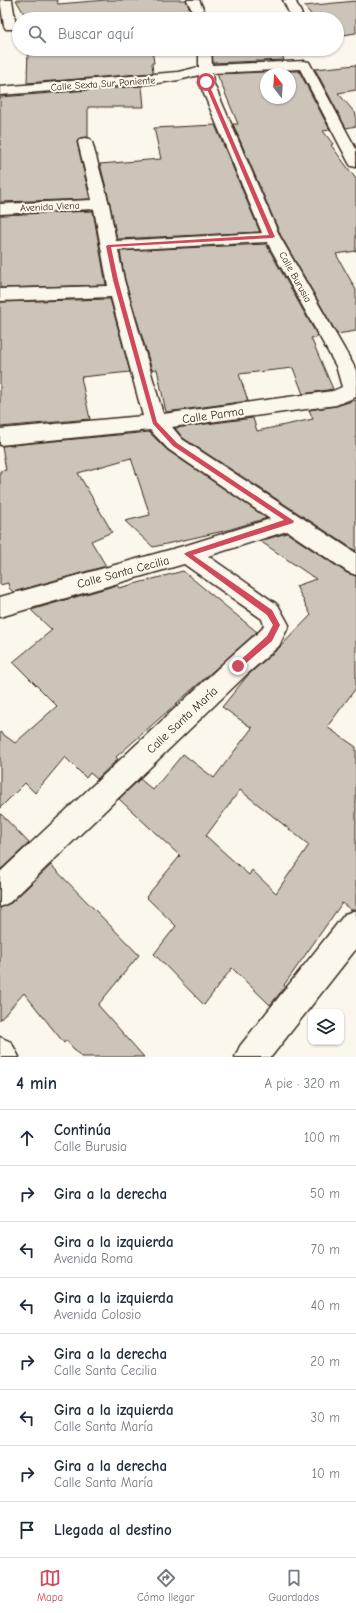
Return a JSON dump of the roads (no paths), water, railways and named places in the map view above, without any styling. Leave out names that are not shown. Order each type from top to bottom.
[{"type":"street","points":[[6,0],[10,26]]},
{"type":"street","points":[[193,0],[199,12]]},
{"type":"street","points":[[289,0],[295,12]]},
{"type":"street","name":"Calle Burusia","points":[[205,56],[206,82],[272,237],[345,366],[352,390]]},
{"type":"street","name":"Calle Sexta Sur Poniente","points":[[0,91],[158,80],[205,71],[305,60],[356,163]]},
{"type":"street","points":[[85,142],[101,204],[118,291],[155,422],[175,444],[356,565]]},
{"type":"street","name":"Avenida Viena","points":[[0,209],[101,204]]},
{"type":"street","points":[[108,246],[272,237]]},
{"type":"street","points":[[0,295],[118,291]]},
{"type":"street","name":"Calle Parma","points":[[0,437],[155,422],[336,398],[352,390]]},
{"type":"street","name":"Calle Santa Cecilia","points":[[0,607],[187,554],[290,521]]},
{"type":"street","name":"Calle Santa María","points":[[0,892],[270,638],[277,625],[270,612],[187,554]]},
{"type":"street","points":[[251,1057],[356,925]]},
{"type":"street","points":[[0,1053],[3,1057]]}]
